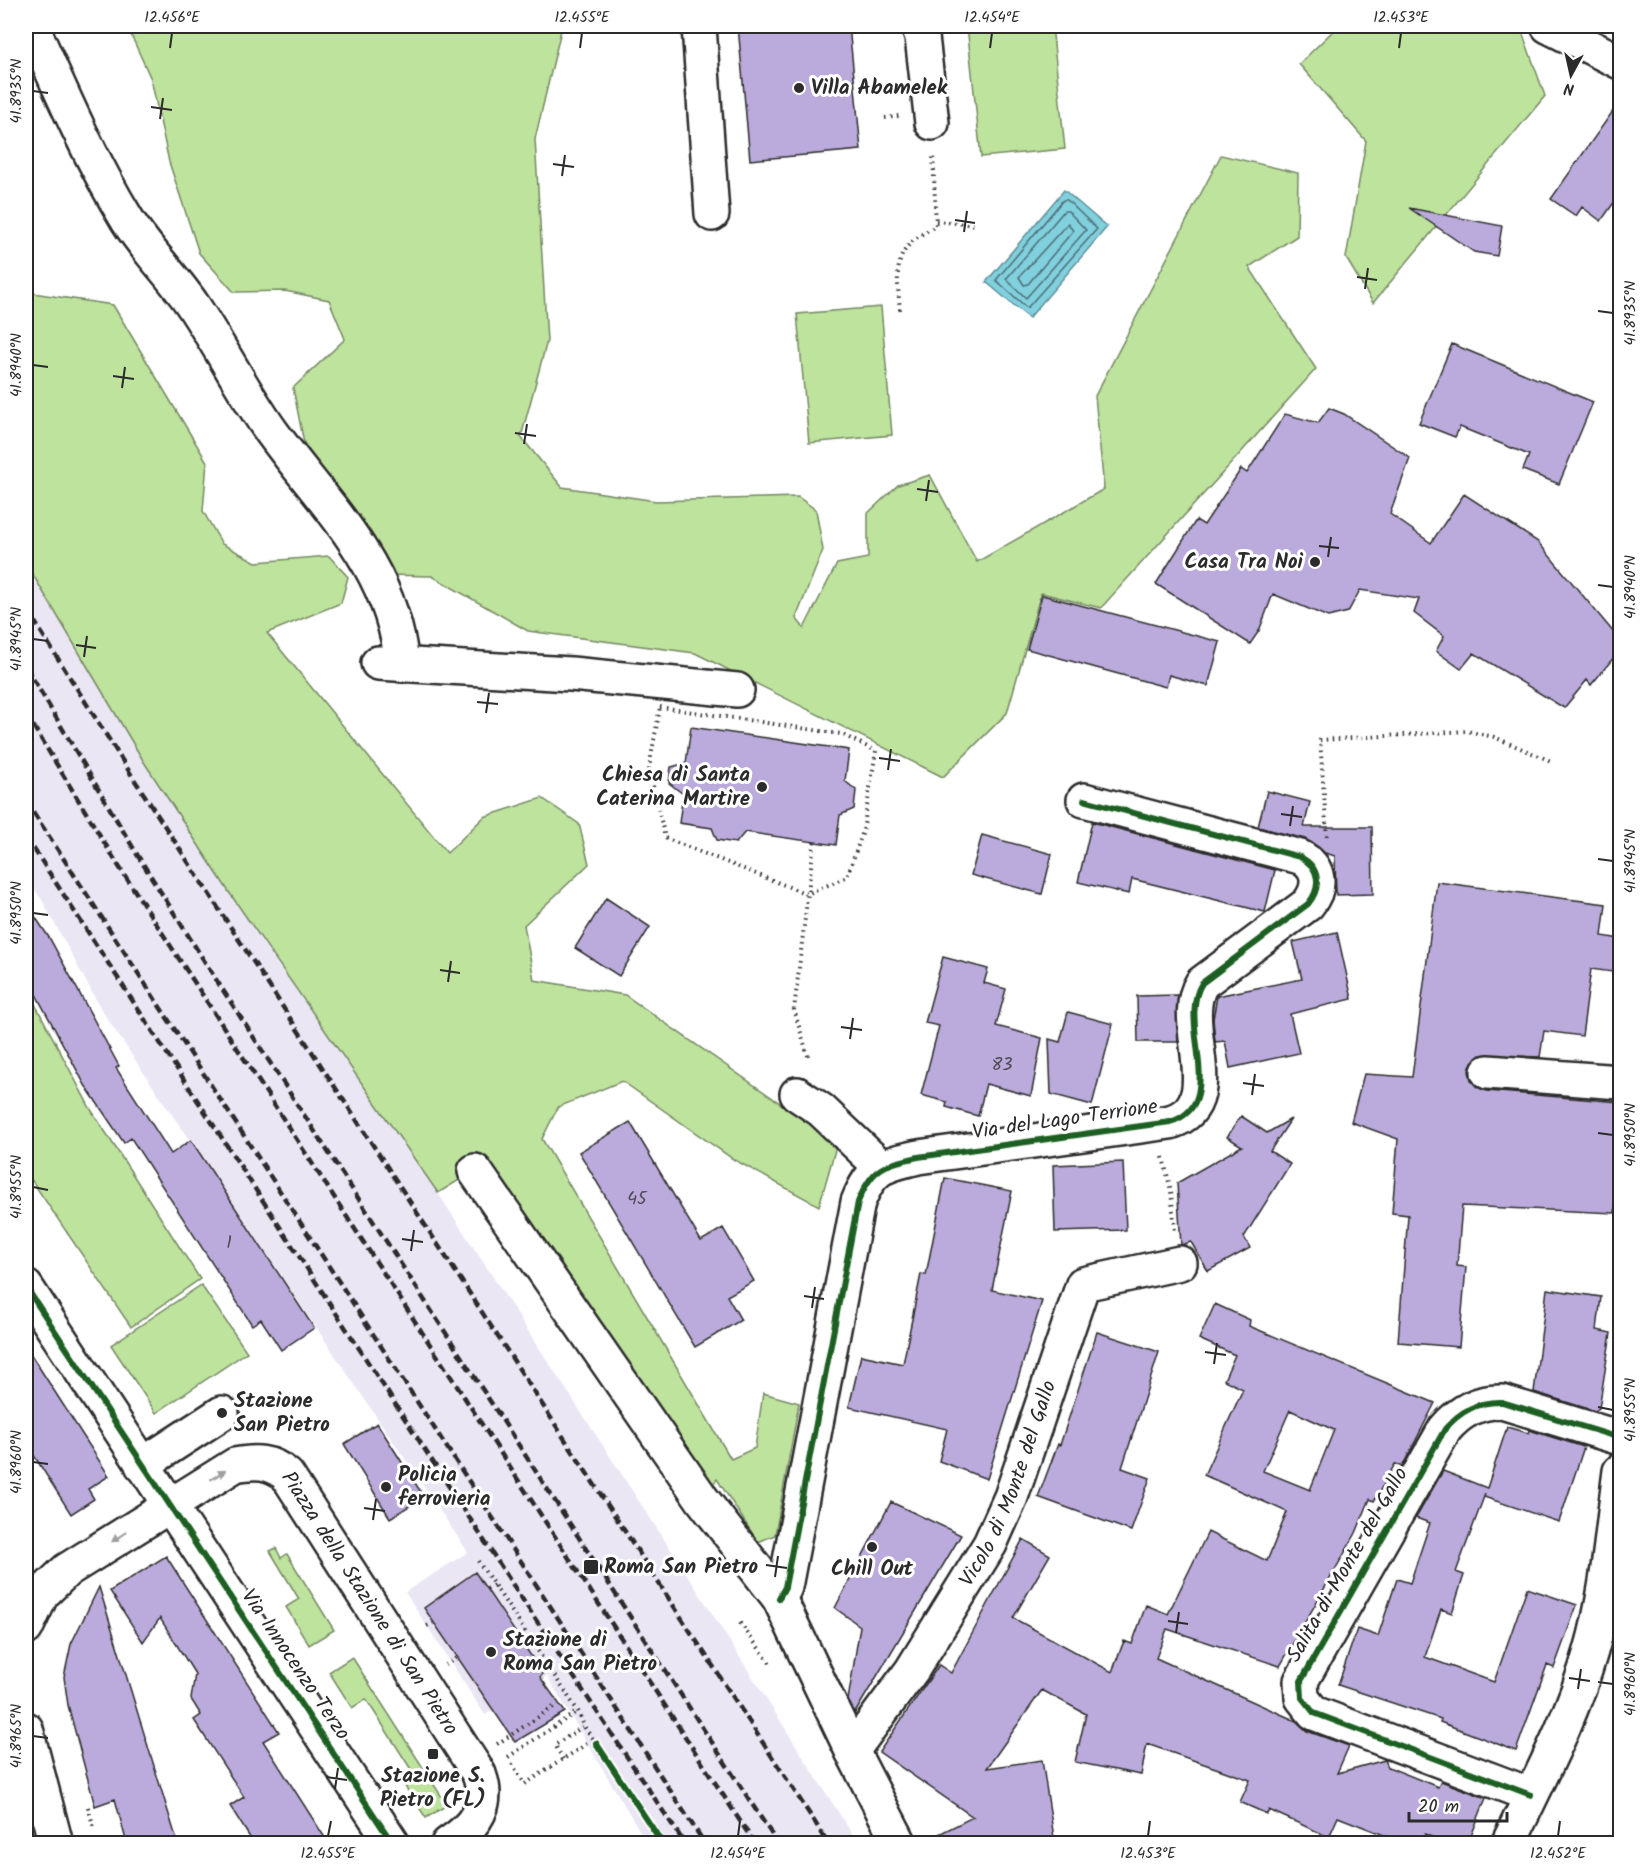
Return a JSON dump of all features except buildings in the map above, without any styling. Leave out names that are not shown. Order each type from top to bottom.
[{"type":"street","points":[[32,26],[68,110],[129,222],[193,306],[271,430],[352,536],[382,588],[398,631],[390,664],[571,674],[737,690]]},
{"type":"street","points":[[699,26],[712,214]]},
{"type":"street","points":[[918,26],[932,123]]},
{"type":"street","points":[[1548,26],[1620,62]]},
{"type":"street","name":"Via del Lago Terrione","points":[[881,1167],[918,1157],[1153,1124],[1183,1117],[1196,1102],[1199,1083],[1194,1013],[1198,990],[1202,983],[1308,904],[1316,893],[1317,873],[1310,861],[1084,800]]},
{"type":"street","points":[[1488,1072],[1620,1082]]},
{"type":"street","points":[[779,1598],[785,1587],[858,1202],[870,1176],[881,1167],[820,1110],[797,1094]]},
{"type":"street","points":[[475,1171],[702,1499],[779,1598],[852,1751],[900,1844]]},
{"type":"street","name":"Vicolo di Monte del Gallo","points":[[852,1751],[912,1670],[990,1544],[1011,1497],[1083,1284],[1180,1263]]},
{"type":"street","name":"Via Innocenzo Terzo","points":[[26,1287],[168,1506],[287,1679],[393,1844]]},
{"type":"street","name":"Salita di Monte del Gallo","points":[[1531,1795],[1314,1713],[1300,1692],[1301,1680],[1434,1447],[1454,1418],[1484,1403],[1502,1402],[1620,1438]]},
{"type":"street","points":[[142,1466],[222,1413]]},
{"type":"street","name":"Piazza della Stazione di San Pietro","points":[[26,1628],[34,1607],[54,1581],[168,1506],[235,1465],[263,1462],[274,1465],[287,1476],[479,1774],[484,1797],[481,1811],[471,1827],[448,1844]]},
{"type":"street","points":[[1509,1844],[1556,1744],[1591,1654],[1602,1606],[1620,1471]]},
{"type":"street","points":[[26,1729],[56,1844]]},
{"type":"path","points":[[885,118],[900,116]]},
{"type":"path","points":[[900,310],[896,274],[898,260],[905,247],[936,226],[932,123]]},
{"type":"path","points":[[936,221],[976,225]]},
{"type":"path","points":[[660,707],[841,734],[876,751],[863,831],[847,877],[807,894],[665,838],[649,768],[660,707]]},
{"type":"path","points":[[1328,842],[1320,741],[1467,731],[1494,737],[1551,761]]},
{"type":"path","points":[[808,1056],[794,1010],[814,842]]},
{"type":"path","points":[[1153,1124],[1168,1172],[1180,1263]]},
{"type":"path","points":[[478,1561],[578,1711],[584,1726],[602,1752]]},
{"type":"path","points":[[486,1589],[494,1585]]},
{"type":"path","points":[[427,1626],[433,1623]]},
{"type":"path","points":[[740,1623],[774,1668]]},
{"type":"path","points":[[525,1646],[532,1642]]},
{"type":"path","points":[[445,1665],[457,1658]]},
{"type":"path","points":[[509,1735],[555,1706]]},
{"type":"path","points":[[508,1756],[578,1711]]},
{"type":"path","points":[[563,1759],[555,1744],[584,1726]]},
{"type":"path","points":[[535,1777],[588,1743]]},
{"type":"path","points":[[88,1807],[94,1828]]},
{"type":"shaded area","points":[[26,563],[144,762],[231,895],[438,1193],[699,1593],[858,1843],[647,1843],[547,1676],[485,1715],[427,1626],[405,1592],[468,1552],[102,1011],[42,900],[26,877]]},
{"type":"green space","points":[[127,26],[562,26],[535,139],[547,341],[521,437],[562,487],[656,501],[798,497],[816,510],[823,550],[796,618],[804,628],[837,564],[868,558],[868,513],[898,485],[930,475],[977,562],[1104,489],[1095,396],[1221,155],[1298,173],[1297,236],[1249,267],[1316,369],[1101,608],[1041,593],[1007,713],[943,777],[695,653],[528,631],[432,576],[387,575],[304,443],[293,388],[345,339],[329,300],[285,291],[234,292],[199,253],[169,162],[151,79]]},
{"type":"green space","points":[[967,26],[1052,26],[1065,149],[981,157]]},
{"type":"green space","points":[[1338,26],[1520,26],[1545,96],[1373,303],[1346,258],[1366,141],[1299,64]]},
{"type":"green space","points":[[26,292],[113,305],[207,462],[203,511],[222,544],[256,562],[329,556],[348,577],[341,603],[267,633],[447,853],[484,817],[542,798],[579,824],[589,864],[524,925],[534,980],[625,995],[837,1143],[819,1206],[733,1159],[622,1081],[558,1107],[542,1139],[731,1459],[755,1448],[763,1393],[799,1403],[775,1535],[758,1542],[717,1479],[702,1499],[474,1171],[438,1193],[231,895],[144,762],[26,563]]},
{"type":"green space","points":[[881,307],[892,435],[809,443],[797,314]]},
{"type":"green space","points":[[26,987],[90,1108],[200,1279],[131,1327],[30,1178],[26,1165]]},
{"type":"green space","points":[[201,1285],[247,1352],[156,1413],[111,1345]]},
{"type":"green space","points":[[276,1548],[281,1558],[287,1554],[334,1630],[309,1645],[286,1607],[299,1599],[270,1551]]},
{"type":"green space","points":[[352,1657],[447,1805],[426,1818],[404,1785],[416,1777],[366,1699],[352,1708],[329,1672]]},
{"type":"water","points":[[1064,190],[1107,227],[1029,318],[986,282]]},
{"type":"railway","points":[[26,608],[134,779],[829,1844]]},
{"type":"railway","points":[[26,667],[138,856],[217,981],[778,1844]]},
{"type":"railway","points":[[26,714],[118,865],[755,1844]]},
{"type":"railway","points":[[26,801],[705,1844]]},
{"type":"railway","points":[[26,837],[530,1611],[685,1844]]},
{"type":"cycle path","points":[[779,1598],[785,1587],[858,1202],[868,1181],[880,1169],[896,1162],[918,1157],[1170,1122],[1188,1112],[1197,1098],[1200,1081],[1194,1019],[1196,1000],[1202,983],[1308,904],[1315,891],[1317,884],[1315,872],[1312,866],[1300,857],[1084,800]]},
{"type":"cycle path","points":[[26,1287],[393,1844]]},
{"type":"cycle path","points":[[1531,1795],[1314,1713],[1302,1698],[1301,1681],[1445,1429],[1463,1412],[1477,1405],[1502,1402],[1620,1438]]},
{"type":"cycle path","points":[[596,1743],[663,1844]]},
{"type":"place","name":"Villa Abamelek","points":[[799,88]]},
{"type":"place","name":"Casa Tra Noi","points":[[1315,562]]},
{"type":"place","name":"Chiesa di Santa Caterina Martire","points":[[762,787]]},
{"type":"place","name":"Stazione San Pietro","points":[[222,1413]]},
{"type":"place","name":"Policia ferrovieria","points":[[386,1487]]},
{"type":"place","name":"Chill Out","points":[[872,1547]]},
{"type":"place","name":"Roma San Pietro","points":[[591,1567]]},
{"type":"place","name":"Stazione di Roma San Pietro","points":[[491,1652]]},
{"type":"place","name":"Stazione S. Pietro (FL)","points":[[433,1754]]}]
